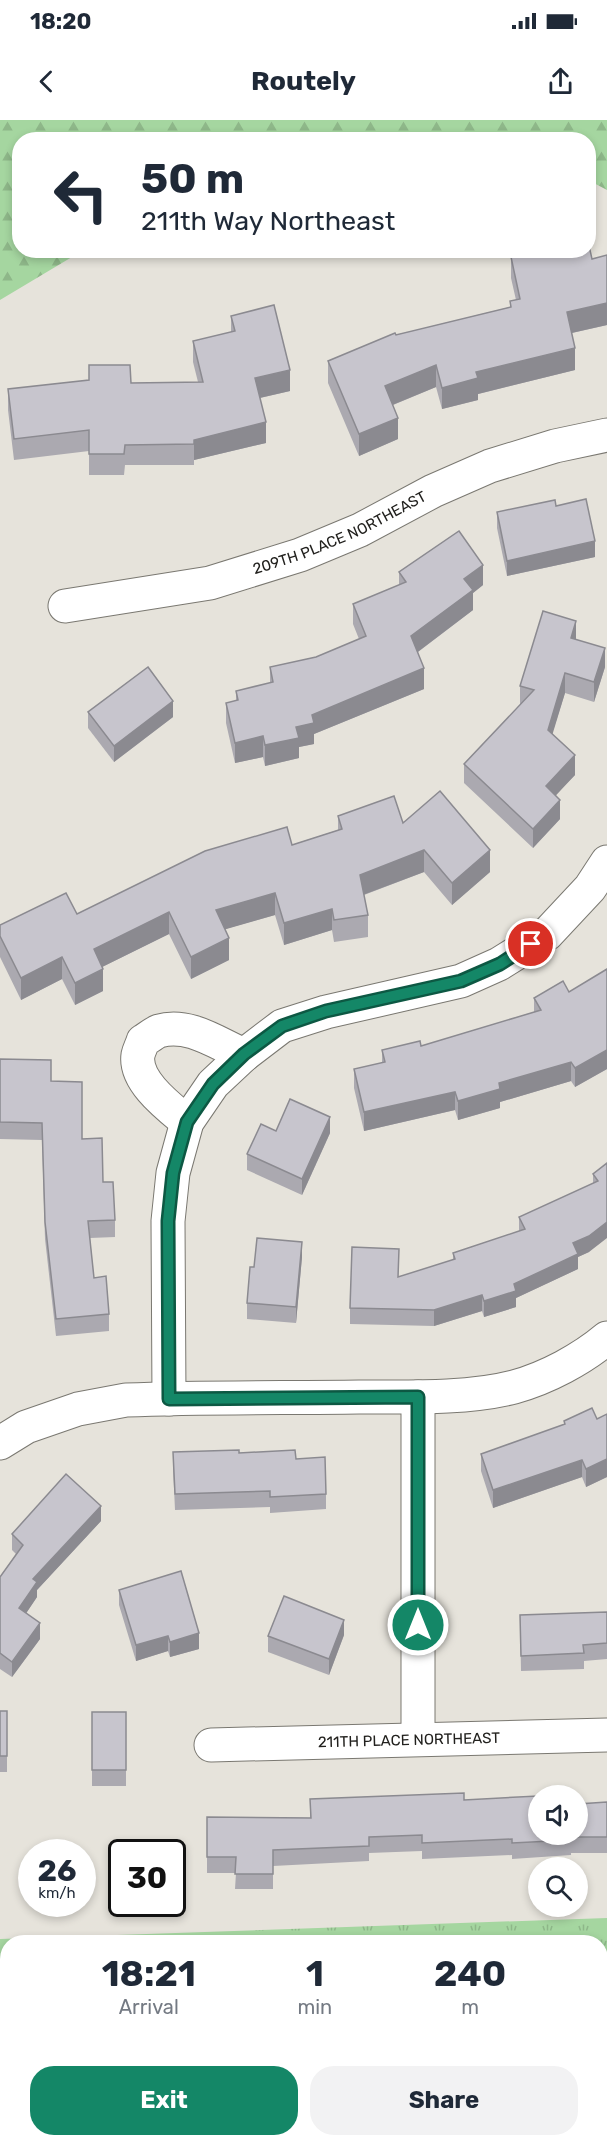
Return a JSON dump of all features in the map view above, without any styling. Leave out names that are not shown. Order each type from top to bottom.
[{"type":"street","name":"209TH PLACE NORTHEAST","points":[[65,606],[210,583],[278,562],[360,530],[433,491],[490,466],[555,446],[607,435]]},
{"type":"street","points":[[169,1399],[168,1221],[173,1173],[187,1122],[213,1084],[244,1054],[282,1026],[326,1011],[461,981],[500,964],[547,934],[590,888],[607,862]]},
{"type":"street","points":[[187,1122],[165,1104],[140,1072],[138,1056],[143,1041],[158,1031],[179,1029],[198,1033],[244,1054]]},
{"type":"street","points":[[0,1443],[26,1427],[78,1409],[126,1400],[418,1397],[490,1392],[515,1387],[544,1376],[607,1338]]},
{"type":"street","points":[[417,1739],[418,1397]]},
{"type":"street","name":"211TH PLACE NORTHEAST","points":[[211,1745],[607,1735]]},
{"type":"green space","points":[[0,120],[607,120],[607,190],[596,184],[596,132],[12,132],[12,258],[70,258],[0,300]]},
{"type":"green space","points":[[607,1918],[607,1935],[116,1935]]},
{"type":"building","points":[[607,255],[607,303],[567,312],[575,348],[476,372],[478,378],[442,388],[436,365],[385,386],[398,418],[359,434],[328,361],[395,333],[396,335],[511,307],[510,301],[520,299],[511,258],[592,259]]},
{"type":"building","points":[[274,305],[290,370],[255,378],[266,422],[194,440],[194,444],[125,445],[124,454],[89,454],[89,430],[14,439],[8,389],[89,380],[89,365],[130,365],[131,383],[203,382],[193,341],[235,331],[231,316]]},
{"type":"building","points":[[586,499],[595,541],[507,561],[497,512],[555,500],[556,506]]},
{"type":"building","points":[[459,531],[483,565],[464,579],[473,590],[411,636],[424,668],[312,715],[314,723],[296,727],[299,738],[265,745],[263,736],[235,743],[226,703],[238,700],[236,691],[273,682],[270,667],[316,657],[366,636],[353,604],[406,582],[399,572]]},
{"type":"building","points":[[543,611],[576,621],[571,638],[605,648],[594,682],[565,673],[548,730],[575,755],[546,786],[560,800],[533,829],[464,764],[534,690],[520,686]]},
{"type":"building","points":[[148,667],[173,701],[114,746],[88,712]]},
{"type":"building","points":[[440,791],[490,850],[452,883],[424,850],[360,875],[368,915],[334,920],[332,909],[284,923],[275,893],[216,910],[229,938],[191,957],[169,912],[94,949],[103,969],[75,983],[62,957],[21,978],[0,936],[0,925],[66,893],[77,914],[205,851],[287,827],[292,845],[342,829],[338,816],[394,796],[403,823]]},
{"type":"building","points":[[607,969],[607,1050],[575,1068],[571,1062],[499,1083],[500,1089],[458,1101],[455,1092],[364,1112],[354,1069],[385,1062],[382,1050],[420,1041],[421,1046],[541,1010],[534,998],[563,981],[569,992]]},
{"type":"building","points":[[0,1059],[51,1060],[51,1081],[82,1082],[82,1139],[102,1138],[103,1182],[113,1182],[115,1220],[88,1221],[94,1278],[106,1276],[109,1314],[56,1319],[45,1222],[42,1123],[0,1122]]},
{"type":"building","points":[[290,1099],[330,1117],[302,1179],[247,1154],[261,1124],[276,1131]]},
{"type":"building","points":[[607,1163],[607,1222],[589,1236],[573,1243],[578,1254],[514,1284],[516,1291],[484,1301],[482,1295],[434,1310],[350,1308],[352,1247],[399,1249],[398,1277],[455,1259],[453,1253],[525,1229],[519,1217],[598,1181],[593,1174]]},
{"type":"building","points":[[257,1238],[302,1242],[296,1307],[247,1303],[250,1267],[254,1267]]},
{"type":"building","points":[[592,1408],[597,1419],[607,1414],[607,1459],[586,1469],[582,1460],[493,1490],[481,1454],[565,1424],[564,1421]]},
{"type":"building","points":[[239,1450],[239,1453],[295,1450],[296,1459],[325,1457],[326,1494],[270,1497],[270,1491],[175,1494],[173,1452]]},
{"type":"building","points":[[66,1474],[101,1506],[33,1579],[37,1582],[19,1608],[40,1623],[12,1662],[0,1653],[0,1577],[23,1545],[12,1534]]},
{"type":"building","points":[[181,1571],[199,1633],[170,1642],[168,1636],[136,1645],[119,1590]]},
{"type":"building","points":[[284,1596],[344,1620],[329,1659],[268,1636]]},
{"type":"building","points":[[607,1612],[607,1643],[583,1645],[584,1653],[521,1656],[520,1615]]},
{"type":"building","points":[[0,1711],[7,1711],[7,1756],[0,1756]]},
{"type":"building","points":[[92,1712],[126,1712],[126,1770],[92,1770]]},
{"type":"building","points":[[464,1793],[464,1800],[528,1797],[528,1842],[512,1843],[512,1839],[422,1843],[422,1835],[369,1837],[369,1846],[273,1850],[273,1874],[235,1874],[236,1857],[207,1857],[207,1817],[311,1818],[310,1799]]},
{"type":"building","points":[[607,1802],[607,1837],[588,1837],[588,1803]]},
{"type":"route","points":[[418,1625],[418,1397],[169,1399],[168,1221],[173,1173],[187,1122],[213,1084],[244,1054],[282,1026],[326,1011],[461,981],[500,964],[531,944]]}]
